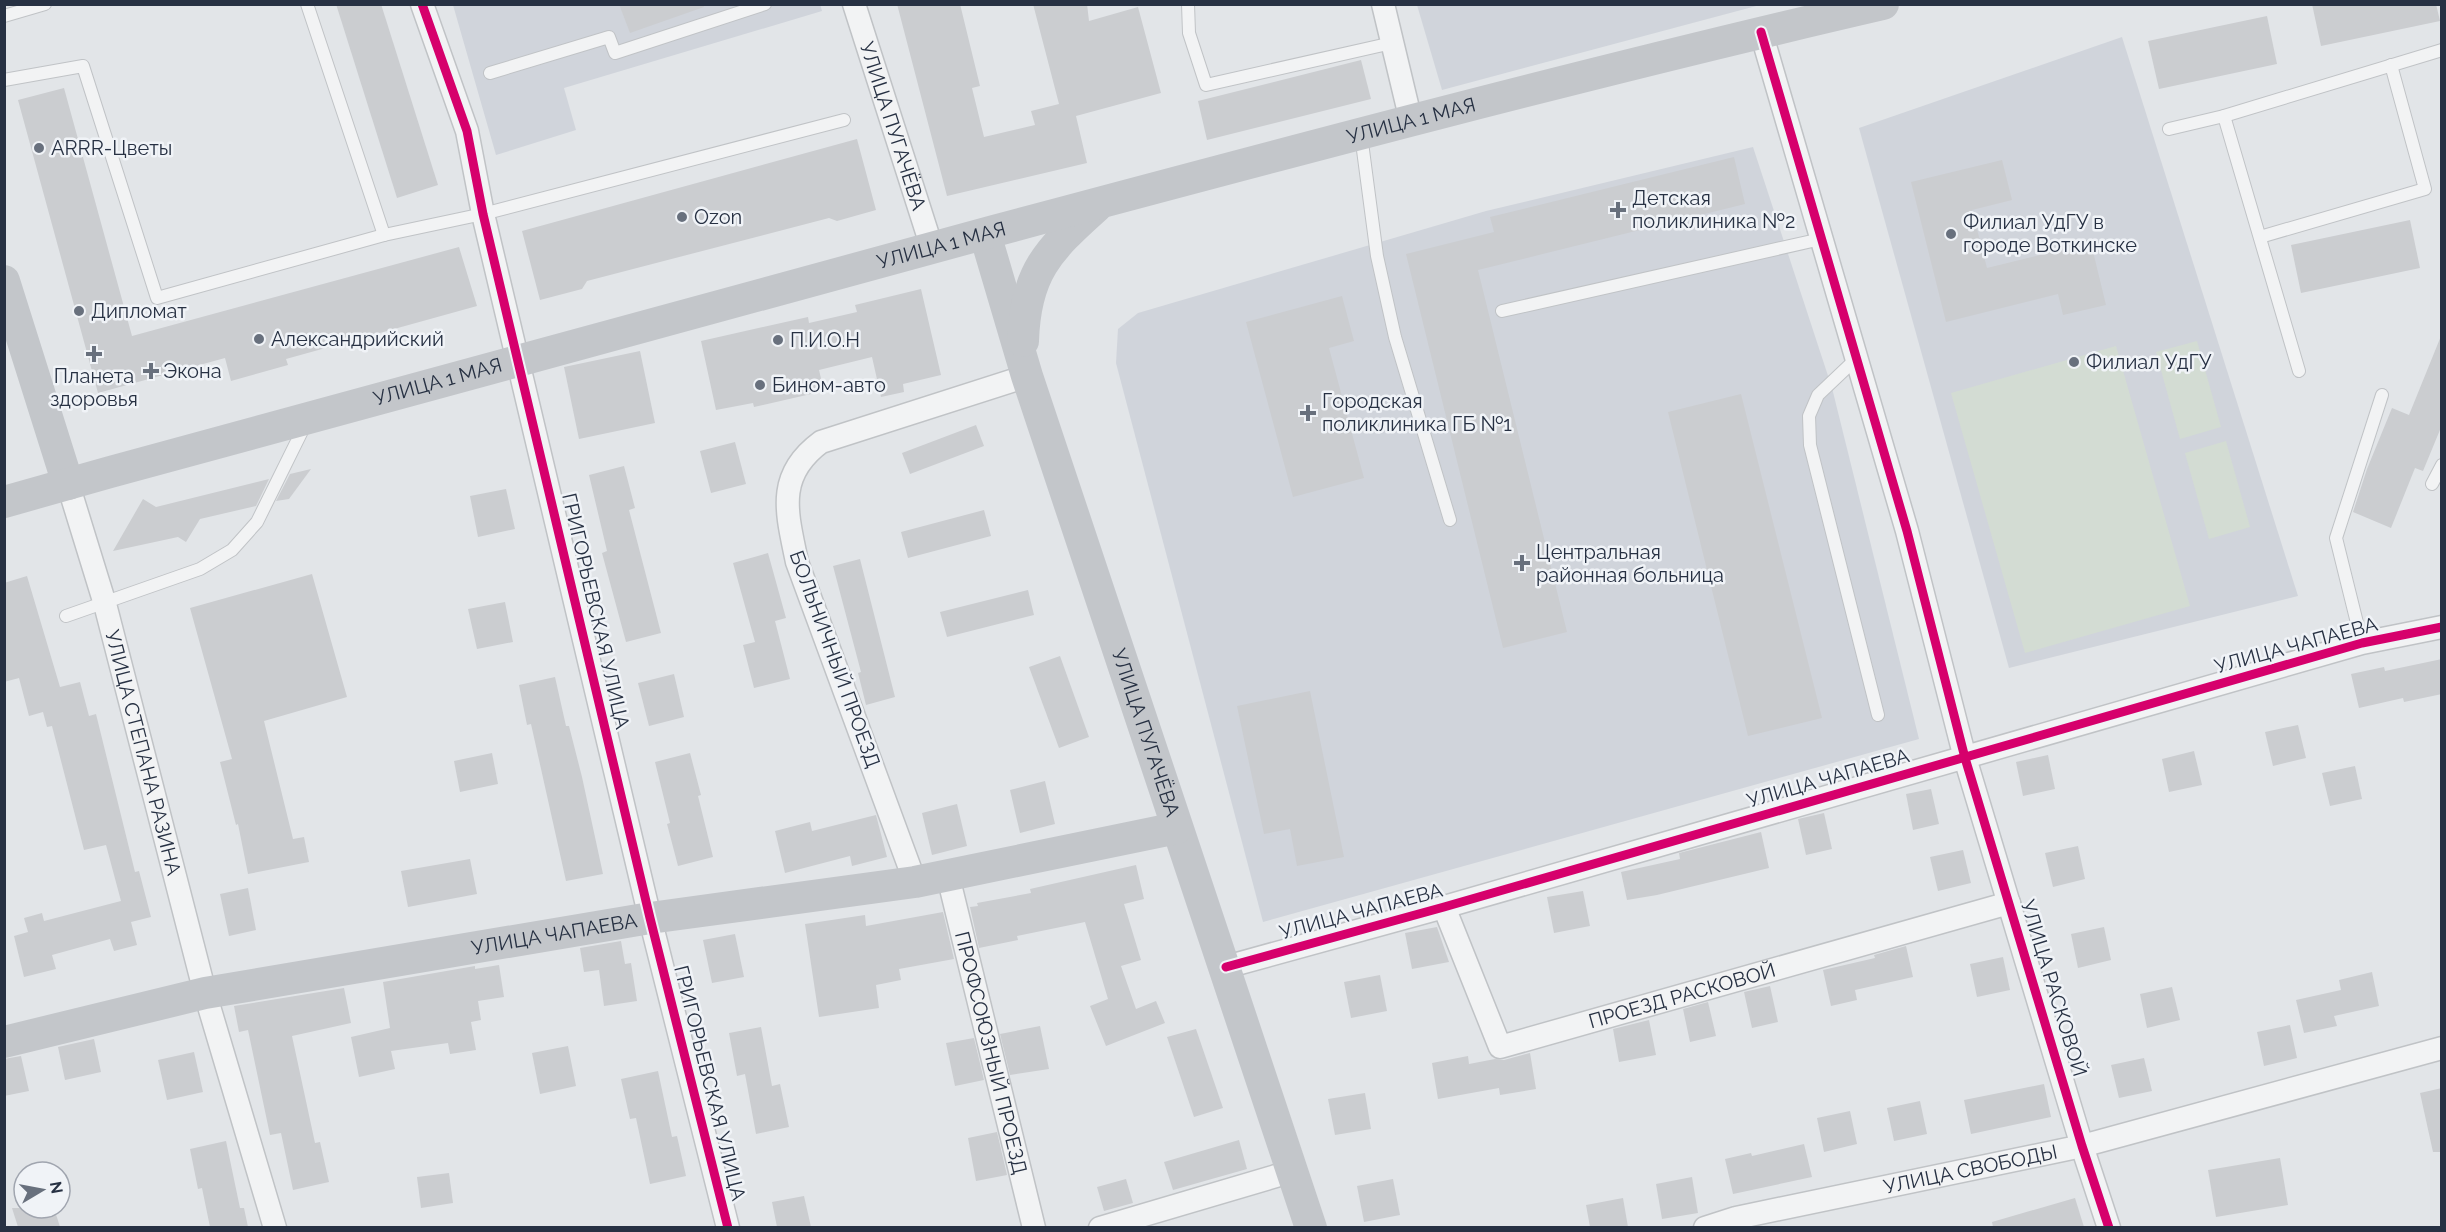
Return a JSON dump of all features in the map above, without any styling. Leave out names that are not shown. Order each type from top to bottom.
[{"type":"main road","name":"УЛИЦА 1 МАЯ","points":[[4,502],[309,416],[1100,203],[1611,68],[1883,4]]},
{"type":"main road","points":[[1025,368],[1024,312],[1037,270],[1060,239],[1100,203]]},
{"type":"main road","name":"УЛИЦА ПУГАЧЁВА","points":[[985,234],[1025,368],[1311,1227]]},
{"type":"main road","name":"УЛИЦА СТЕПАНА РАЗИНА","points":[[4,281],[69,484]]},
{"type":"main road","name":"УЛИЦА ЧАПАЕВА","points":[[4,1042],[204,993],[650,918],[915,882],[1177,828]]},
{"type":"street","name":"ГРИГОРЬЕВСКАЯ УЛИЦА","points":[[422,4],[467,131],[483,214],[650,918],[728,1227]]},
{"type":"street","name":"УЛИЦА ПУГАЧЁВА","points":[[854,4],[932,248]]},
{"type":"street","points":[[1383,4],[1411,121]]},
{"type":"street","name":"УЛИЦА РАСКОВОЙ","points":[[1761,32],[1907,531],[1965,758],[2082,1146],[2109,1227]]},
{"type":"street","name":"БОЛЬНИЧНЫЙ ПРОЕЗД","points":[[915,882],[797,562],[788,514],[788,485],[806,453],[821,442],[1025,368]]},
{"type":"street","name":"УЛИЦА СТЕПАНА РАЗИНА","points":[[69,484],[105,604],[204,993],[275,1227]]},
{"type":"street","name":"УЛИЦА ЧАПАЕВА","points":[[1226,967],[1444,907],[2362,643],[2442,627]]},
{"type":"street","name":"ПРОФСОЮЗНЫЙ ПРОЕЗД","points":[[948,876],[1034,1227]]},
{"type":"street","name":"ПРОЕЗД РАСКОВОЙ","points":[[1444,907],[1500,1047],[2009,903]]},
{"type":"street","name":"УЛИЦА СВОБОДЫ","points":[[1705,1227],[1738,1223],[2082,1146],[2442,1048]]},
{"type":"street","points":[[1100,1227],[1293,1171]]},
{"type":"lane","points":[[4,16],[45,4]]},
{"type":"lane","points":[[308,4],[384,235]]},
{"type":"lane","points":[[490,73],[609,37],[615,53],[765,4]]},
{"type":"lane","points":[[1188,4],[1192,43],[1206,85],[1392,43]]},
{"type":"lane","points":[[2169,129],[2224,116],[2442,50]]},
{"type":"lane","points":[[2260,237],[2425,189],[2391,65]]},
{"type":"lane","points":[[4,80],[83,66],[157,298],[384,235],[483,214],[844,120]]},
{"type":"lane","points":[[2224,116],[2299,371]]},
{"type":"lane","points":[[1361,134],[1377,256],[1395,337],[1450,520]]},
{"type":"lane","points":[[1502,311],[1821,239]]},
{"type":"lane","points":[[1857,358],[1818,395],[1809,416],[1810,445],[1878,715]]},
{"type":"lane","points":[[2362,643],[2336,538],[2382,395]]},
{"type":"lane","points":[[66,616],[200,570],[232,550],[257,522],[309,416]]},
{"type":"lane","points":[[2442,465],[2432,484],[2442,474]]},
{"type":"shaded area","points":[[820,4],[822,11],[564,88],[576,130],[496,155],[453,5]]},
{"type":"shaded area","points":[[1417,4],[1760,5],[1442,90]]},
{"type":"shaded area","name":"Филиал УдГУ","points":[[2122,37],[2298,596],[2009,668],[1859,128]]},
{"type":"shaded area","name":"Центральная районная больница","points":[[1753,147],[1832,388],[1919,739],[1263,922],[1116,363],[1118,329],[1138,313],[1486,211]]},
{"type":"shaded area","points":[[2197,341],[2221,427],[2180,439],[2156,352]]},
{"type":"shaded area","points":[[2116,346],[2190,606],[2025,653],[1951,393]]},
{"type":"shaded area","points":[[2226,441],[2250,527],[2209,539],[2185,453]]},
{"type":"building","points":[[336,4],[381,4],[438,185],[397,198]]},
{"type":"building","points":[[619,4],[703,4],[704,7],[630,33]]},
{"type":"building","points":[[897,4],[960,4],[980,86],[972,88],[984,137],[1035,125],[1031,111],[1059,104],[1033,4],[1087,4],[1089,21],[1138,7],[1161,93],[1076,116],[1087,163],[947,196]]},
{"type":"building","points":[[2312,4],[2436,4],[2440,21],[2321,46]]},
{"type":"building","points":[[2267,16],[2277,64],[2159,89],[2148,41]]},
{"type":"building","points":[[1361,60],[1371,99],[1207,140],[1198,101]]},
{"type":"building","points":[[64,88],[132,336],[459,247],[477,306],[286,359],[288,365],[231,381],[225,358],[98,393],[18,100]]},
{"type":"building","points":[[857,139],[876,210],[837,221],[829,218],[587,281],[582,289],[540,300],[522,231]]},
{"type":"building","points":[[1734,157],[1745,204],[1478,270],[1567,632],[1503,648],[1406,254],[1494,232],[1490,217]]},
{"type":"building","name":"Филиал УдГУ в городе Воткинске","points":[[2002,160],[2012,200],[1972,210],[1987,268],[2048,253],[2047,250],[2090,239],[2106,305],[2063,315],[2058,294],[1946,322],[1911,182]]},
{"type":"building","points":[[2410,220],[2420,268],[2301,293],[2291,245]]},
{"type":"building","points":[[921,289],[941,375],[903,384],[904,392],[881,397],[872,357],[819,370],[824,391],[754,407],[753,403],[716,410],[701,341],[808,317],[809,323],[857,312],[855,305]]},
{"type":"building","name":"Городская поликлиника ГБ №1","points":[[1342,296],[1354,341],[1329,348],[1364,478],[1293,497],[1246,322]]},
{"type":"building","points":[[2441,336],[2442,425],[2423,471],[2415,468],[2391,528],[2353,512],[2367,469],[2392,408],[2409,415]]},
{"type":"building","points":[[640,351],[655,423],[579,439],[564,367]]},
{"type":"building","points":[[1741,394],[1822,718],[1748,736],[1668,412]]},
{"type":"building","points":[[976,425],[984,446],[910,474],[902,453]]},
{"type":"building","points":[[735,442],[746,484],[711,493],[700,451]]},
{"type":"building","points":[[624,466],[635,508],[629,510],[661,633],[626,642],[602,553],[607,551],[589,475]]},
{"type":"building","points":[[311,469],[289,499],[276,501],[290,474]]},
{"type":"building","points":[[269,479],[256,506],[200,519],[186,542],[178,537],[113,551],[143,499],[156,507]]},
{"type":"building","points":[[506,489],[515,529],[478,537],[470,496]]},
{"type":"building","points":[[984,510],[991,536],[908,558],[901,532]]},
{"type":"building","points":[[768,553],[786,618],[775,621],[790,679],[754,688],[743,645],[755,642],[733,563]]},
{"type":"building","points":[[860,559],[895,697],[866,705],[858,673],[861,672],[833,566]]},
{"type":"building","points":[[312,574],[347,697],[264,721],[293,839],[304,837],[309,862],[248,874],[238,824],[236,825],[220,762],[232,759],[190,608]]},
{"type":"building","points":[[27,576],[60,687],[80,682],[89,716],[96,714],[135,872],[139,871],[151,917],[131,922],[137,945],[114,951],[110,939],[52,955],[56,969],[24,977],[14,936],[28,932],[24,918],[42,913],[44,921],[121,901],[106,845],[84,850],[52,726],[47,727],[43,712],[29,716],[19,678],[4,682],[4,583]]},
{"type":"building","points":[[1028,590],[1034,615],[947,637],[940,612]]},
{"type":"building","points":[[505,602],[513,642],[477,649],[468,609]]},
{"type":"building","points":[[1060,656],[1089,737],[1059,748],[1029,667]]},
{"type":"building","points":[[2442,659],[2442,694],[2404,702],[2403,698],[2359,708],[2351,674],[2384,667],[2385,671]]},
{"type":"building","points":[[674,674],[684,717],[649,726],[638,683]]},
{"type":"building","points":[[555,677],[566,726],[569,726],[582,777],[603,874],[566,881],[531,724],[527,725],[519,685]]},
{"type":"building","points":[[1310,691],[1344,857],[1297,866],[1290,829],[1264,834],[1237,706]]},
{"type":"building","points":[[2298,725],[2306,758],[2273,766],[2265,732]]},
{"type":"building","points":[[2194,751],[2202,785],[2169,792],[2162,759]]},
{"type":"building","points":[[492,753],[498,784],[460,792],[454,761]]},
{"type":"building","points":[[690,753],[713,857],[678,866],[655,762]]},
{"type":"building","points":[[2048,755],[2055,789],[2023,796],[2016,762]]},
{"type":"building","points":[[2355,766],[2362,799],[2330,806],[2322,773]]},
{"type":"building","points":[[1045,781],[1055,824],[1020,833],[1010,790]]},
{"type":"building","points":[[1931,789],[1939,824],[1913,830],[1906,794]]},
{"type":"building","points":[[957,804],[967,846],[932,855],[922,813]]},
{"type":"building","points":[[1824,813],[1832,849],[1806,855],[1798,819]]},
{"type":"building","points":[[876,815],[887,857],[852,866],[850,856],[785,873],[775,831],[810,822],[812,831]]},
{"type":"building","points":[[1761,832],[1769,868],[1627,900],[1621,872],[1680,859],[1679,853]]},
{"type":"building","points":[[2078,846],[2085,879],[2053,887],[2045,853]]},
{"type":"building","points":[[1963,850],[1971,883],[1938,891],[1930,857]]},
{"type":"building","points":[[470,859],[477,894],[408,907],[401,871]]},
{"type":"building","points":[[1136,865],[1144,899],[1124,904],[1141,960],[1121,966],[1136,1009],[1156,1001],[1165,1023],[1106,1046],[1090,1006],[1108,999],[1085,922],[1017,936],[1018,940],[979,948],[970,907],[978,906],[977,903],[1031,893],[1030,889]]},
{"type":"building","points":[[248,888],[256,930],[229,936],[220,894]]},
{"type":"building","points":[[1583,891],[1590,926],[1554,933],[1547,897]]},
{"type":"building","points":[[943,912],[954,959],[899,969],[901,980],[876,985],[879,1008],[819,1017],[805,924],[865,915],[866,926]]},
{"type":"building","points":[[1437,927],[1449,962],[1412,969],[1405,933]]},
{"type":"building","points":[[2104,927],[2111,960],[2078,968],[2071,934]]},
{"type":"building","points":[[735,934],[744,977],[712,983],[703,940]]},
{"type":"building","points":[[621,941],[625,964],[631,963],[637,1001],[604,1006],[599,970],[584,972],[580,948]]},
{"type":"building","points":[[1906,946],[1913,977],[1855,990],[1857,1000],[1831,1006],[1823,970],[1875,958],[1874,955]]},
{"type":"building","points":[[2003,957],[2010,990],[1977,997],[1970,964]]},
{"type":"building","points":[[499,965],[504,997],[478,1001],[481,1020],[471,1022],[476,1050],[450,1054],[448,1043],[391,1051],[395,1069],[359,1077],[351,1037],[390,1028],[383,982],[475,966],[475,969]]},
{"type":"building","points":[[2372,972],[2379,1006],[2334,1016],[2337,1026],[2304,1033],[2296,1000],[2341,990],[2339,980]]},
{"type":"building","points":[[1380,975],[1387,1011],[1351,1018],[1344,982]]},
{"type":"building","points":[[1770,986],[1778,1022],[1752,1028],[1744,992]]},
{"type":"building","points":[[2172,987],[2180,1020],[2147,1028],[2140,994]]},
{"type":"building","points":[[344,988],[351,1023],[292,1036],[315,1143],[320,1142],[329,1182],[293,1190],[281,1133],[270,1135],[248,1030],[239,1032],[234,1006]]},
{"type":"building","points":[[1708,1002],[1716,1036],[1690,1042],[1683,1009]]},
{"type":"building","points":[[1649,1020],[1656,1055],[1619,1062],[1613,1029]]},
{"type":"building","points":[[2290,1025],[2297,1058],[2264,1066],[2257,1032]]},
{"type":"building","points":[[1040,1026],[1049,1069],[1010,1075],[1000,1034]]},
{"type":"building","points":[[761,1027],[772,1086],[780,1084],[789,1127],[756,1134],[745,1074],[737,1076],[729,1033]]},
{"type":"building","points":[[1196,1029],[1223,1108],[1194,1117],[1167,1037]]},
{"type":"building","points":[[974,1038],[984,1080],[955,1086],[946,1043]]},
{"type":"building","points":[[94,1039],[101,1072],[65,1080],[58,1047]]},
{"type":"building","points":[[568,1046],[576,1086],[540,1094],[532,1053]]},
{"type":"building","points":[[194,1052],[203,1092],[167,1100],[158,1060]]},
{"type":"building","points":[[1530,1053],[1536,1089],[1500,1095],[1499,1088],[1438,1099],[1432,1063],[1468,1056],[1469,1064],[1495,1059],[1504,1060]]},
{"type":"building","points":[[21,1056],[29,1091],[4,1096],[4,1059]]},
{"type":"building","points":[[2144,1058],[2152,1091],[2119,1098],[2111,1065]]},
{"type":"building","points":[[658,1071],[672,1137],[677,1136],[686,1176],[650,1184],[636,1118],[630,1119],[621,1079]]},
{"type":"building","points":[[2044,1084],[2051,1117],[1971,1134],[1964,1100]]},
{"type":"building","points":[[2442,1088],[2442,1152],[2433,1152],[2420,1093]]},
{"type":"building","points":[[1365,1093],[1371,1129],[1335,1135],[1328,1099]]},
{"type":"building","points":[[1920,1101],[1927,1134],[1894,1141],[1887,1108]]},
{"type":"building","points":[[1850,1111],[1857,1144],[1824,1152],[1817,1118]]},
{"type":"building","points":[[997,1132],[1007,1175],[976,1181],[968,1138]]},
{"type":"building","points":[[1239,1140],[1247,1169],[1173,1190],[1164,1162]]},
{"type":"building","points":[[226,1141],[240,1208],[244,1208],[248,1227],[210,1227],[202,1188],[198,1189],[190,1149]]},
{"type":"building","points":[[1804,1144],[1812,1177],[1733,1194],[1725,1159],[1751,1153],[1752,1156]]},
{"type":"building","points":[[2280,1158],[2288,1205],[2216,1217],[2208,1170]]},
{"type":"building","points":[[449,1173],[453,1203],[421,1208],[417,1177]]},
{"type":"building","points":[[1692,1177],[1698,1213],[1662,1219],[1656,1184]]},
{"type":"building","points":[[1126,1179],[1133,1203],[1104,1211],[1097,1187]]},
{"type":"building","points":[[1393,1179],[1400,1215],[1364,1222],[1357,1186]]},
{"type":"building","points":[[804,1196],[811,1227],[777,1227],[772,1202]]},
{"type":"building","points":[[1623,1198],[1628,1227],[1590,1227],[1586,1205]]},
{"type":"building","points":[[2075,1198],[2084,1227],[1993,1227],[1992,1222]]},
{"type":"building","points":[[16,1220],[58,1220],[60,1227],[18,1227]]},
{"type":"cycle path","points":[[422,4],[467,131],[483,214],[650,918],[728,1228]]},
{"type":"cycle path","points":[[1761,32],[1907,531],[1965,758],[2109,1228]]},
{"type":"cycle path","points":[[1226,967],[1444,907],[2362,643],[2442,627]]},
{"type":"place","name":"ARRR-Цветы","points":[[39,148]]},
{"type":"place","name":"Детская поликлиника №2","points":[[1618,210]]},
{"type":"place","name":"Ozon","points":[[682,217]]},
{"type":"place","name":"Филиал УдГУ в городе Воткинске","points":[[1951,234]]},
{"type":"place","name":"Дипломат","points":[[79,311]]},
{"type":"place","name":"Александрийский","points":[[259,339]]},
{"type":"place","name":"П.И.О.Н","points":[[778,340]]},
{"type":"place","name":"Планета здоровья","points":[[94,354]]},
{"type":"place","name":"Филиал УдГУ","points":[[2074,362]]},
{"type":"place","name":"Экона","points":[[151,371]]},
{"type":"place","name":"Бином-авто","points":[[760,385]]},
{"type":"place","name":"Городская поликлиника ГБ №1","points":[[1308,413]]},
{"type":"place","name":"Центральная районная больница","points":[[1522,563]]}]
